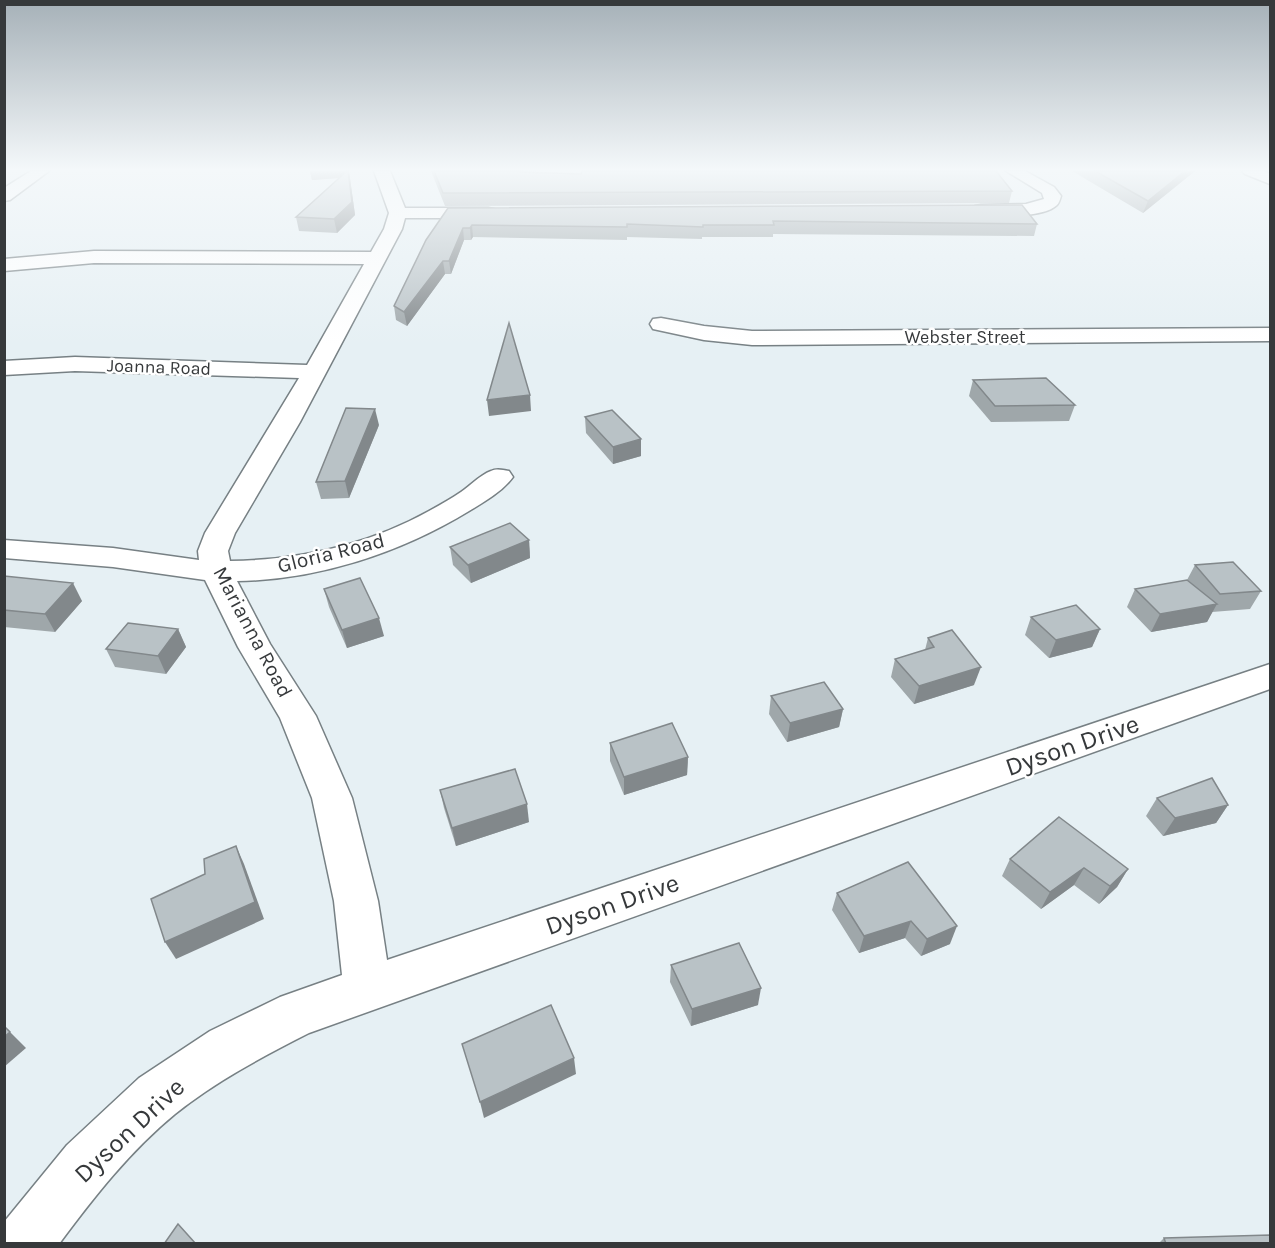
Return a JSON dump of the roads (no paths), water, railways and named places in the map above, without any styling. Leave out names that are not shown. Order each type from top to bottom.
[{"type":"street","name":"Marianna Road","points":[[367,988],[356,901],[332,798],[298,716],[255,647],[216,571],[213,551],[220,533],[314,372],[393,229]]},
{"type":"street","points":[[4,265],[94,257],[376,258]]},
{"type":"street","name":"Webster Street","points":[[661,324],[704,333],[752,338],[1270,335]]},
{"type":"street","name":"Joanna Road","points":[[4,368],[75,364],[314,372]]},
{"type":"street","name":"Gloria Road","points":[[4,549],[99,556],[216,571],[289,567],[360,549],[434,521],[482,491],[499,477]]},
{"type":"street","name":"Dyson Drive","points":[[23,1244],[86,1164],[157,1096],[226,1048],[297,1014],[1270,676]]}]
